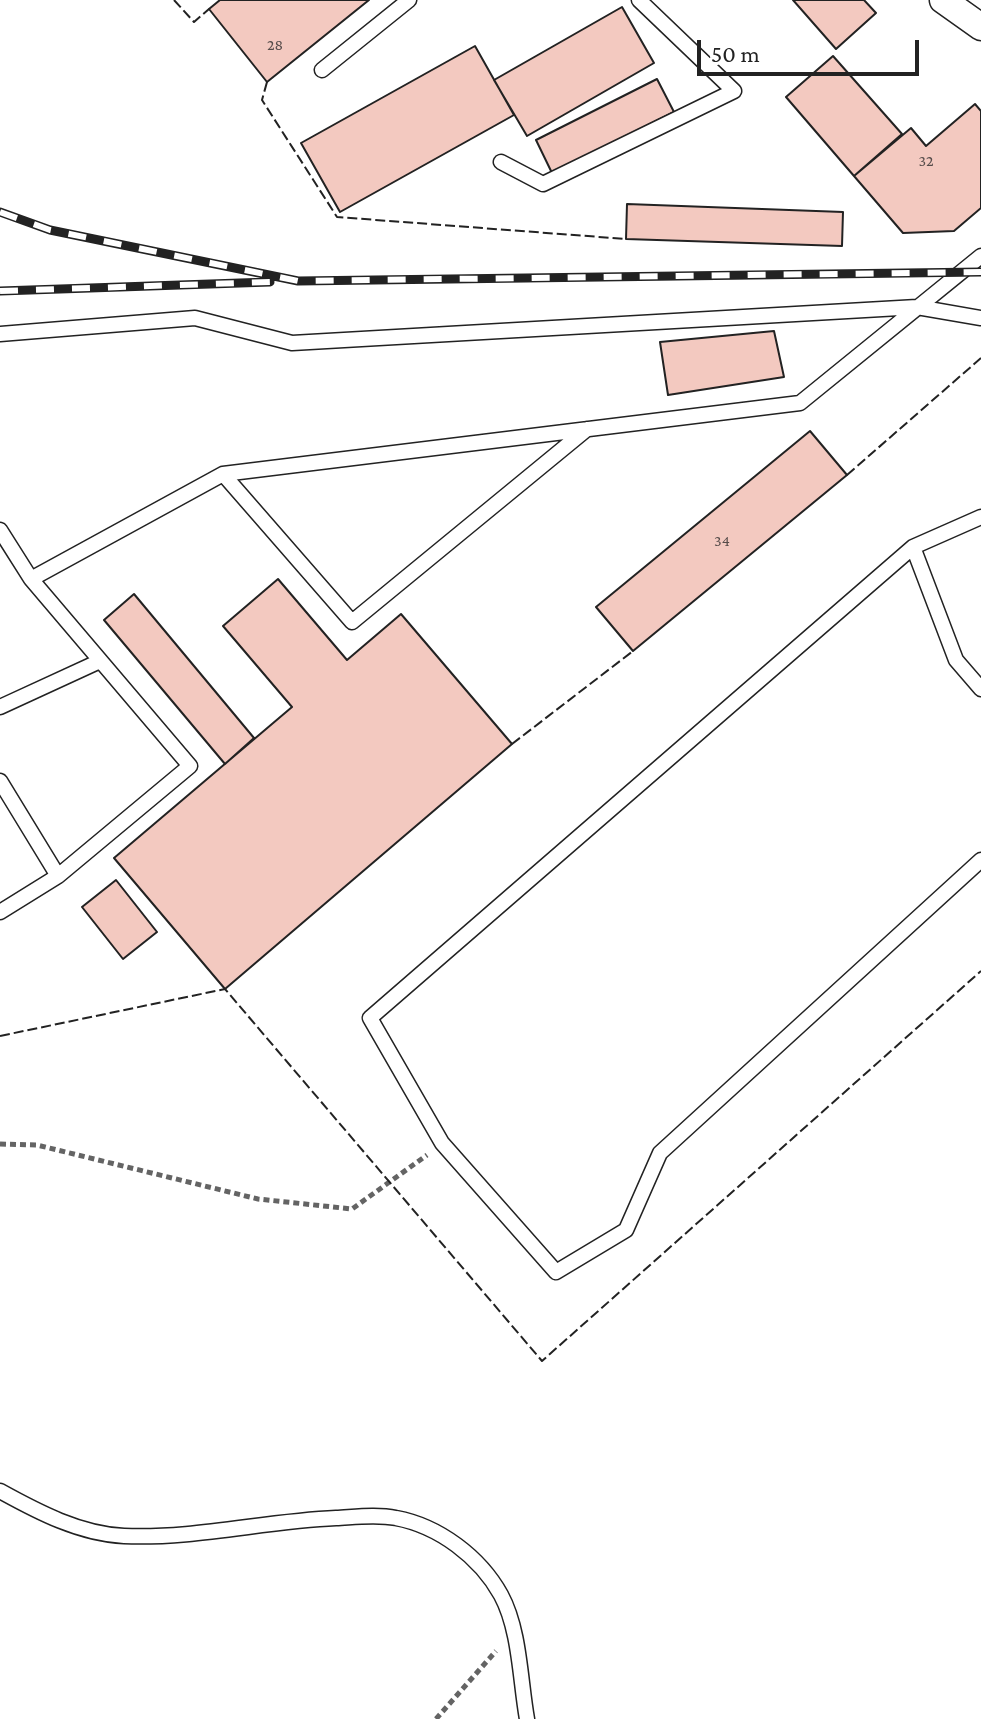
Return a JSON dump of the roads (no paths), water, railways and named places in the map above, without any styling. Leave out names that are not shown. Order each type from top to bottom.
[{"type":"street","points":[[952,3],[981,27]]},
{"type":"lane","points":[[322,70],[409,0]]},
{"type":"lane","points":[[501,162],[543,184],[734,91],[639,0]]},
{"type":"lane","points":[[31,579],[223,474],[800,403],[981,256]]},
{"type":"lane","points":[[0,334],[195,318],[292,343],[917,307],[981,318]]},
{"type":"lane","points":[[223,474],[352,622],[587,429]]},
{"type":"lane","points":[[981,517],[913,547],[370,1018],[442,1143],[556,1272],[626,1230],[660,1153],[981,860]]},
{"type":"lane","points":[[0,530],[31,579],[190,766],[58,876],[0,912]]},
{"type":"lane","points":[[913,547],[956,660],[981,689]]},
{"type":"lane","points":[[0,707],[100,661]]},
{"type":"lane","points":[[2,789],[58,876]]},
{"type":"lane","points":[[0,1491],[31,1508],[83,1529],[124,1536],[308,1519],[396,1518],[462,1548],[486,1572],[502,1597],[513,1633],[527,1719]]},
{"type":"railway","points":[[0,212],[50,230],[298,281],[981,272]]},
{"type":"railway","points":[[0,291],[270,282]]}]
